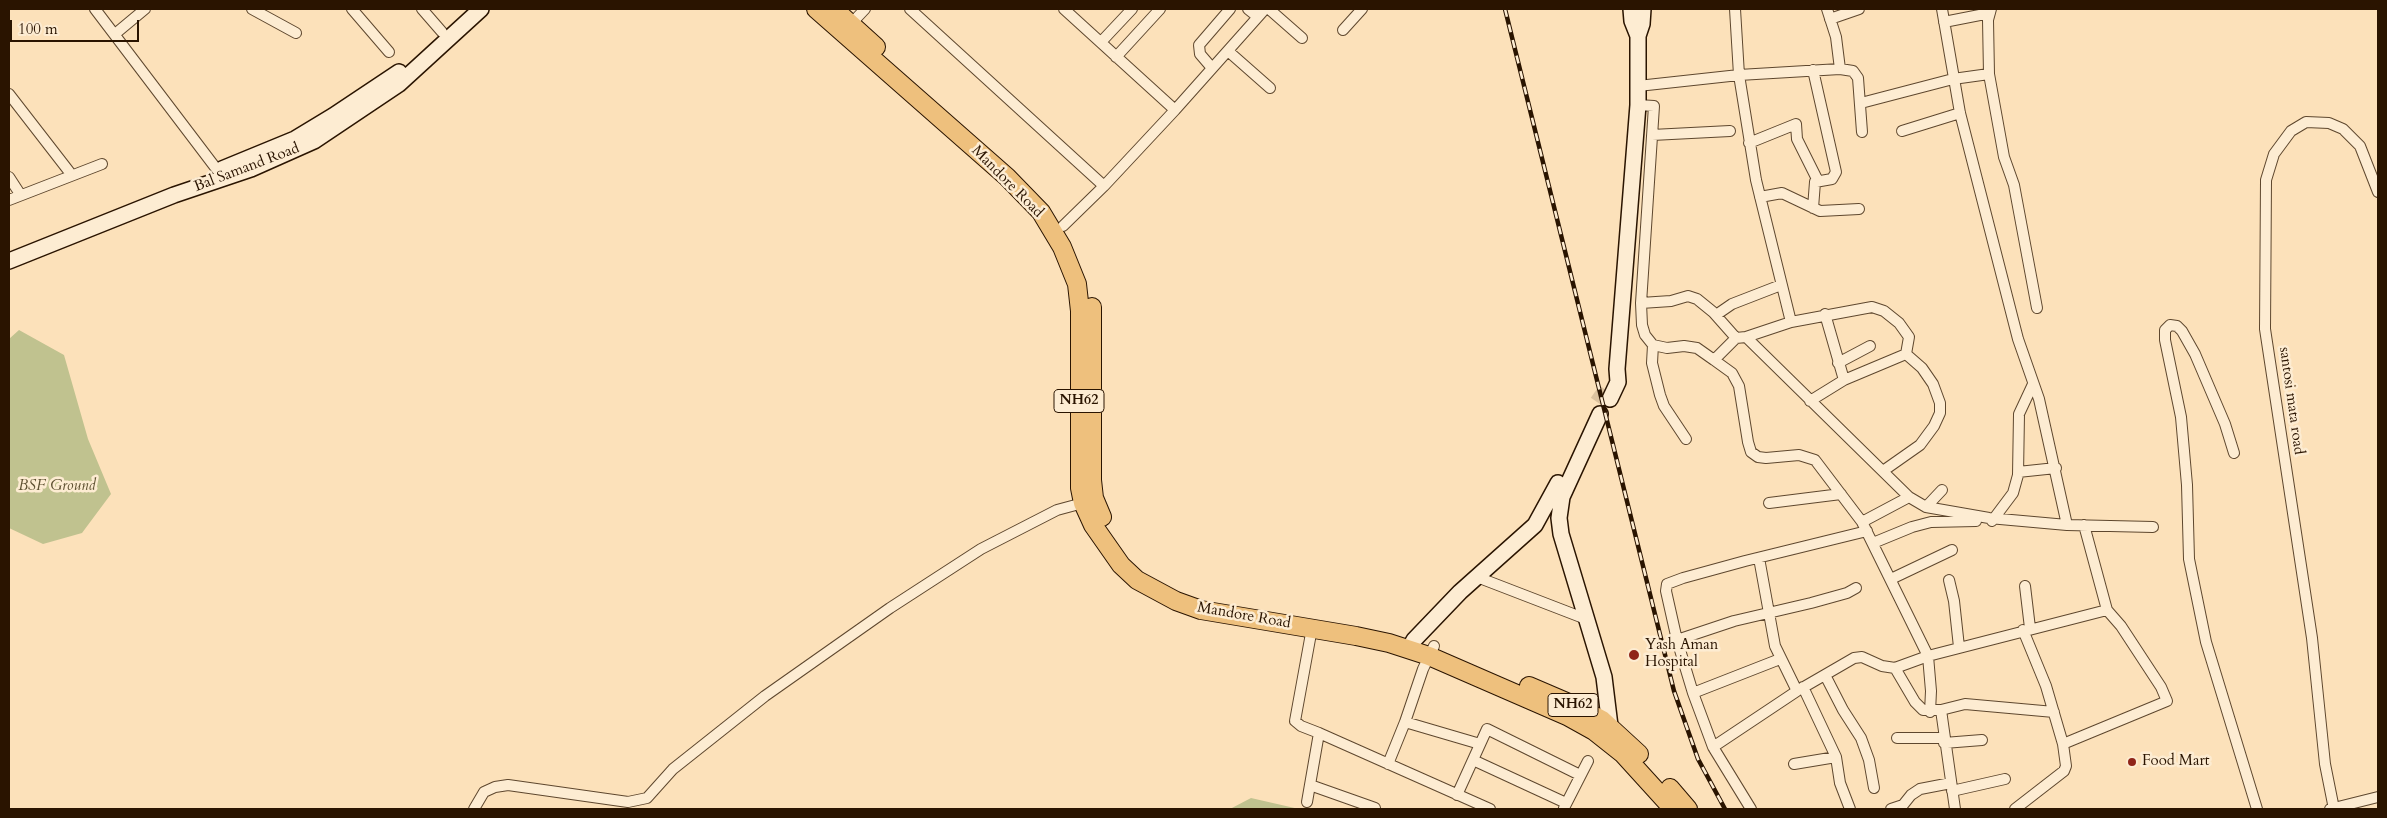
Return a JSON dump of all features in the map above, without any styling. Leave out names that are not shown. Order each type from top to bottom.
[{"type":"highway","name":"Mandore Road","points":[[816,9],[846,29],[1011,166],[1046,200],[1063,226],[1084,272],[1091,304],[1092,480],[1094,498],[1101,516],[1129,557],[1142,570],[1159,580],[1204,600],[1357,626],[1432,651],[1578,707],[1610,726],[1656,771],[1688,809]]},
{"type":"highway","name":"Mandore Road","points":[[834,9],[846,29],[1007,177],[1042,212],[1062,247],[1077,284],[1080,311],[1080,488],[1083,502],[1093,525],[1121,565],[1137,580],[1153,590],[1201,610],[1365,638],[1412,644]]},
{"type":"highway","name":"Mandore Road","points":[[1432,651],[1594,731],[1623,754],[1673,809]]},
{"type":"main road","name":"Bal Samand Road","points":[[9,252],[295,139],[393,77],[467,9]]},
{"type":"main road","name":"Bal Samand Road","points":[[9,261],[174,195],[251,169],[314,141],[399,84],[481,9]]},
{"type":"main road","points":[[1631,9],[1634,27],[1638,36]]},
{"type":"main road","points":[[1610,726],[1604,677],[1561,534],[1559,512],[1562,497],[1617,369],[1638,105],[1638,36],[1642,24],[1643,9]]},
{"type":"main road","points":[[1412,644],[1477,576],[1539,521],[1554,493],[1584,424],[1603,401]]},
{"type":"street","points":[[95,9],[218,171]]},
{"type":"street","points":[[115,34],[145,9]]},
{"type":"street","points":[[252,9],[296,33]]},
{"type":"street","points":[[352,9],[389,52]]},
{"type":"street","points":[[422,9],[442,32]]},
{"type":"street","points":[[846,29],[865,9]]},
{"type":"street","points":[[910,9],[1104,186]]},
{"type":"street","points":[[1064,9],[1175,110]]},
{"type":"street","points":[[1101,42],[1132,9]]},
{"type":"street","points":[[1116,57],[1160,9]]},
{"type":"street","points":[[1212,68],[1200,54],[1199,45],[1230,9]]},
{"type":"street","points":[[1063,226],[1104,186],[1175,110],[1261,13],[1248,9]]},
{"type":"street","points":[[1269,9],[1302,38]]},
{"type":"street","points":[[1344,30],[1362,9]]},
{"type":"street","points":[[1736,9],[1739,76],[1749,143],[1791,322]]},
{"type":"street","points":[[1827,9],[1836,37],[1840,69]]},
{"type":"street","points":[[1830,20],[1859,9]]},
{"type":"street","points":[[1942,9],[1960,112],[2018,339],[2033,384],[2056,468],[2067,525]]},
{"type":"street","points":[[1944,22],[1990,11],[1990,74],[2004,157],[2014,185],[2037,308]]},
{"type":"street","points":[[1228,51],[1270,88]]},
{"type":"street","points":[[1638,86],[1840,69],[1856,74],[1861,103],[1862,132]]},
{"type":"street","points":[[1813,70],[1836,172],[1832,179],[1818,180],[1813,186],[1813,208]]},
{"type":"street","points":[[1861,103],[1953,79],[1990,74]]},
{"type":"street","points":[[9,94],[71,174]]},
{"type":"street","points":[[1638,105],[1654,106],[1641,303],[1642,325],[1645,335],[1653,345],[1667,348],[1684,346],[1697,348],[1732,373],[1739,386],[1748,442],[1752,452],[1758,457],[1766,458],[1808,456],[1815,460],[1841,494],[1865,527],[1928,656],[1931,691],[1930,712]]},
{"type":"street","points":[[1902,131],[1960,112]]},
{"type":"street","name":"santosi mata road","points":[[2334,809],[2325,764],[2312,638],[2265,329],[2266,180],[2274,154],[2291,131],[2306,122],[2329,123],[2343,129],[2360,146],[2378,192]]},
{"type":"street","points":[[1749,143],[1796,124],[1797,139],[1818,180]]},
{"type":"street","points":[[1652,135],[1730,131]]},
{"type":"street","points":[[9,200],[71,174],[102,164]]},
{"type":"street","points":[[9,177],[20,194]]},
{"type":"street","points":[[1760,196],[1782,193],[1795,197],[1820,211],[1859,209]]},
{"type":"street","points":[[1716,315],[1758,293],[1781,285]]},
{"type":"street","points":[[1641,303],[1671,301],[1688,296],[1697,299],[1810,401],[1909,497],[1926,507],[1994,518],[2067,525],[2153,527]]},
{"type":"street","points":[[1714,360],[1741,338],[1791,322],[1825,314],[1861,307],[1878,308],[1899,323],[1906,332],[1910,342],[1906,354],[1844,380],[1810,401]]},
{"type":"street","points":[[1825,314],[1844,380]]},
{"type":"street","points":[[2234,453],[2225,424],[2195,354],[2182,331],[2177,326],[2170,325],[2165,330],[2165,340],[2181,417],[2187,486],[2189,559],[2206,642],[2257,809]]},
{"type":"street","points":[[1653,345],[1652,363],[1660,395],[1664,406],[1686,439]]},
{"type":"street","points":[[1838,362],[1870,346]]},
{"type":"street","points":[[1883,471],[1920,445],[1934,426],[1940,413],[1940,403],[1933,384],[1922,368],[1906,354]]},
{"type":"street","points":[[1873,543],[1912,527],[1931,522],[1956,520],[1992,522],[2013,493],[2018,472],[2019,414],[2033,384]]},
{"type":"street","points":[[2018,472],[2056,468]]},
{"type":"street","points":[[1926,507],[1942,490]]},
{"type":"street","points":[[1768,503],[1841,494]]},
{"type":"street","points":[[1750,809],[1713,748],[1693,693],[1677,640],[1666,591],[1667,584],[1865,527],[1909,497]]},
{"type":"street","points":[[474,809],[484,792],[495,787],[508,785],[628,802],[647,798],[673,769],[765,696],[890,608],[981,549],[1057,510],[1083,502]]},
{"type":"street","points":[[2063,744],[2167,700],[2161,687],[2136,649],[2107,610],[2084,526]]},
{"type":"street","points":[[1891,579],[1952,550]]},
{"type":"street","points":[[1759,558],[1775,646],[1780,659],[1800,689],[1836,757],[1840,783],[1850,809]]},
{"type":"street","points":[[1477,576],[1586,619]]},
{"type":"street","points":[[1949,580],[1954,601],[1959,647]]},
{"type":"street","points":[[2014,809],[2064,771],[2066,766],[2063,744],[2054,712],[2027,629],[2025,586]]},
{"type":"street","points":[[1677,640],[1734,621],[1847,593],[1856,588]]},
{"type":"street","points":[[1713,748],[1800,689],[1854,658],[1862,657],[1882,666],[1896,668],[1959,647],[2107,610]]},
{"type":"street","points":[[1312,628],[1295,721],[1301,726],[1490,809]]},
{"type":"street","points":[[1388,764],[1423,669],[1432,651]]},
{"type":"street","points":[[1693,693],[1780,659]]},
{"type":"street","points":[[1896,668],[1915,702],[1923,710],[1930,712],[1964,704],[2054,712]]},
{"type":"street","points":[[1825,675],[1843,710],[1861,738],[1869,760],[1874,788]]},
{"type":"street","points":[[1941,710],[1955,809]]},
{"type":"street","points":[[1405,722],[1480,744]]},
{"type":"street","points":[[1457,795],[1487,729],[1580,775]]},
{"type":"street","points":[[1307,802],[1319,733]]},
{"type":"street","points":[[1897,738],[1944,741],[1982,740]]},
{"type":"street","points":[[1794,764],[1836,757]]},
{"type":"street","points":[[1473,760],[1565,806],[1588,761]]},
{"type":"street","points":[[1891,809],[1903,805],[1911,795],[1920,789],[1952,787],[2005,779]]},
{"type":"street","points":[[1310,785],[1375,808]]},
{"type":"street","points":[[2330,809],[2378,797]]},
{"type":"green space","name":"BSF Ground","points":[[19,330],[64,355],[88,439],[111,494],[82,533],[43,544],[9,528],[9,339]]},
{"type":"green space","points":[[1251,798],[1299,809],[1230,809]]},
{"type":"tunnel","points":[[1597,402],[1606,389]]},
{"type":"railway","points":[[1505,9],[1674,691],[1698,759],[1725,809]]},
{"type":"place","name":"Yash Aman Hospital","points":[[1634,655]]},
{"type":"place","name":"Food Mart","points":[[2132,762]]}]
